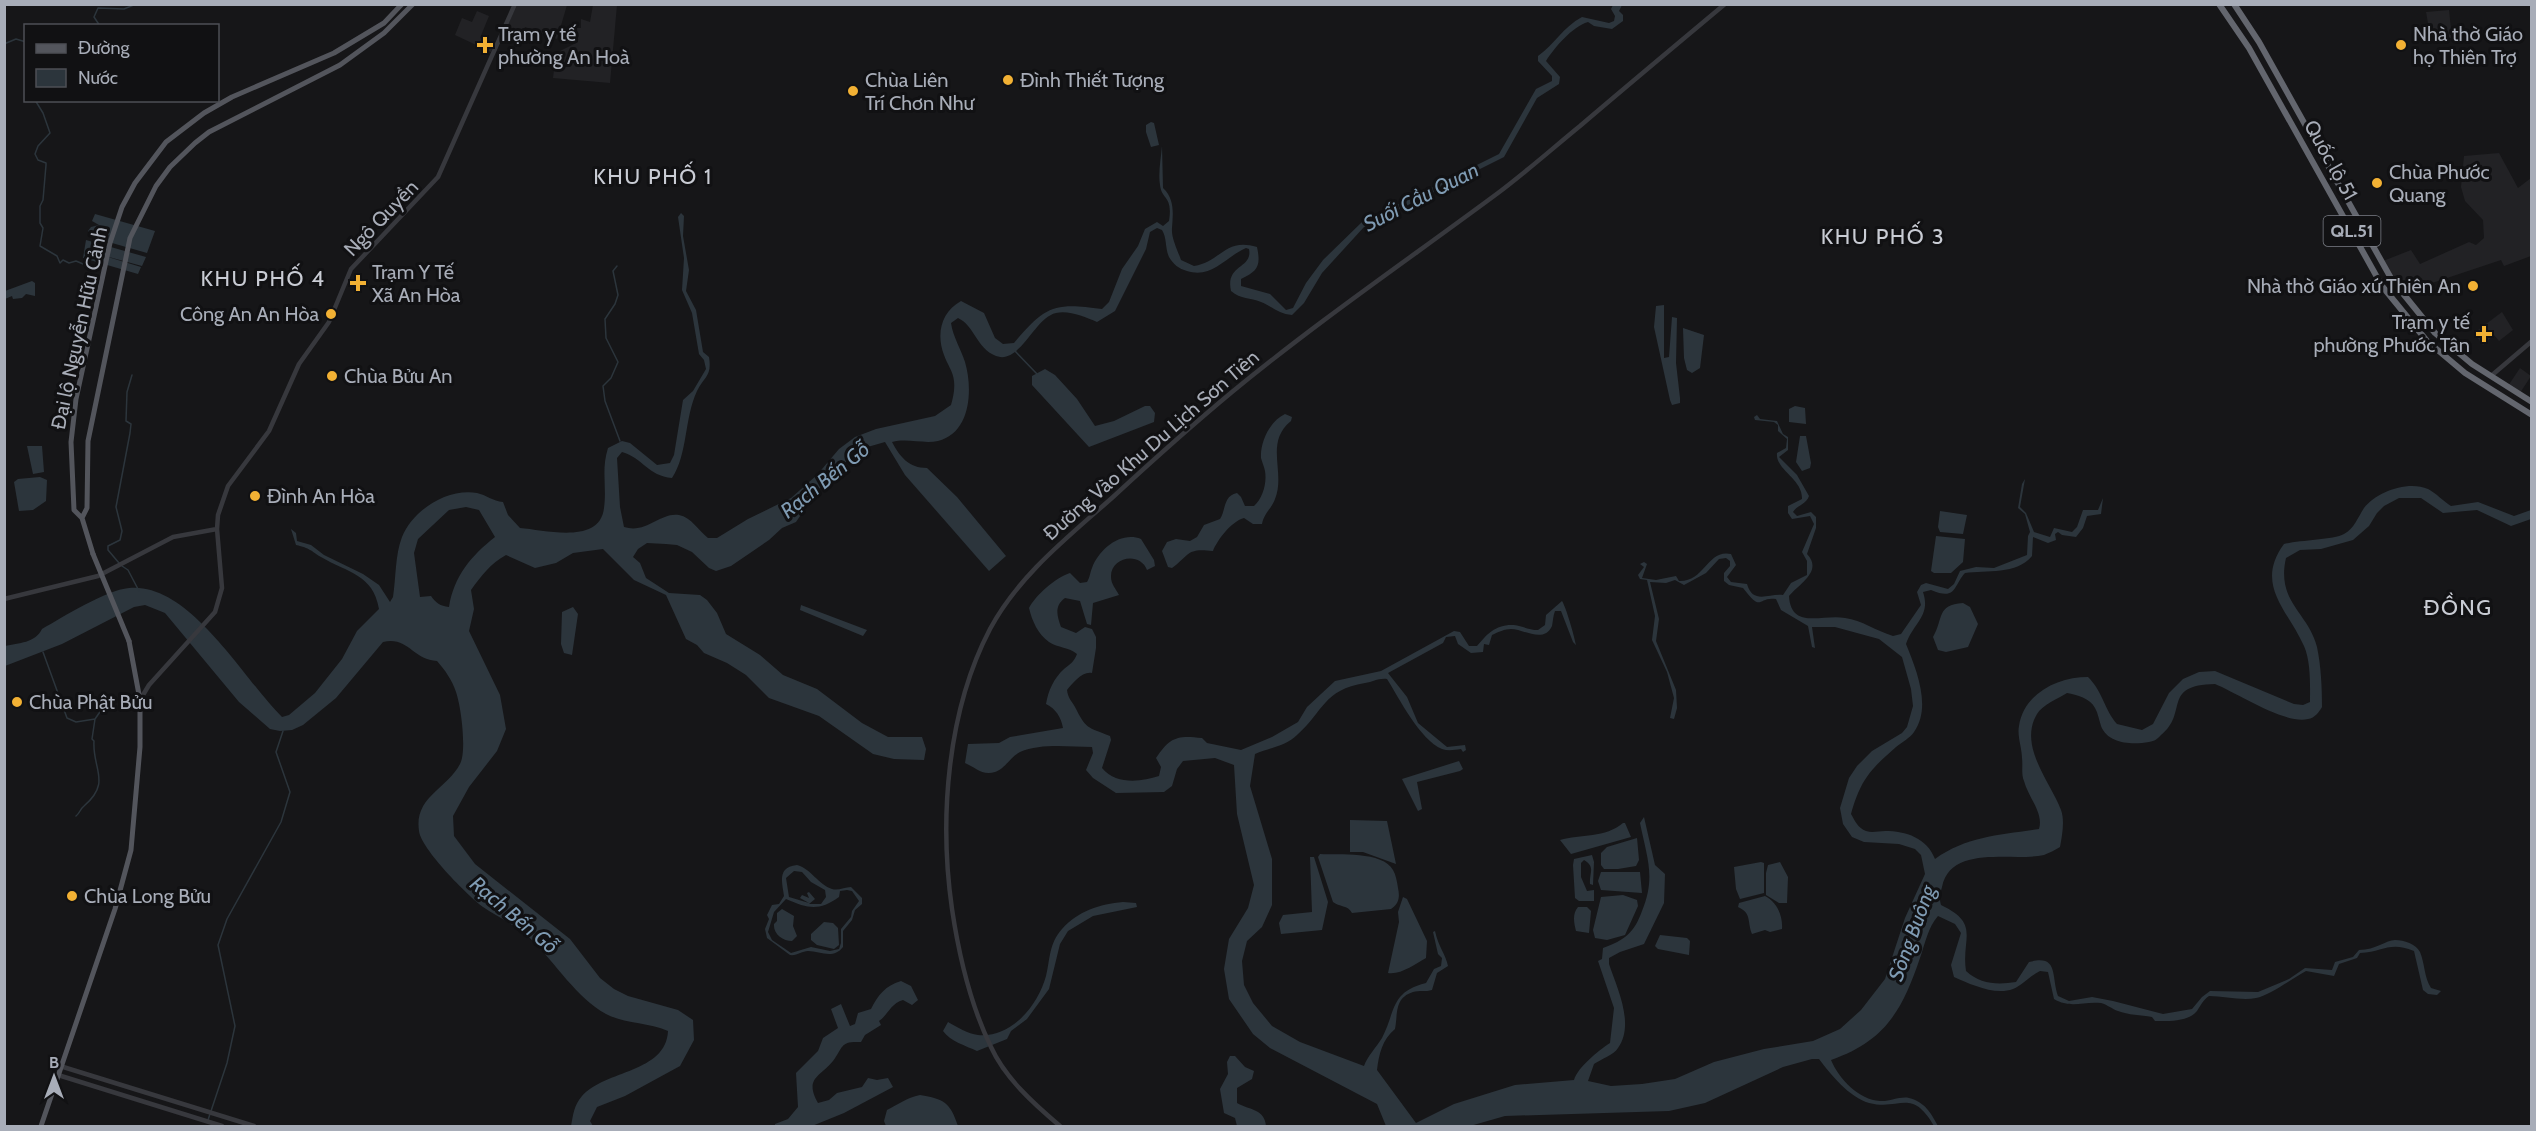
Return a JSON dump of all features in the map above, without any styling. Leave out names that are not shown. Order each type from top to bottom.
[{"type":"highway","name":"Quốc lộ 51","points":[[2219,4],[2249,48],[2382,286],[2427,341],[2465,373],[2532,415]]},
{"type":"highway","name":"Quốc lộ 51","points":[[2234,4],[2259,42],[2392,280],[2435,333],[2472,364],[2532,402]]},
{"type":"highway","points":[[2483,385],[2491,376]]},
{"type":"main road","name":"Đại lộ Nguyễn Hữu Cảnh","points":[[140,700],[129,641],[93,554],[82,518],[74,510],[72,488],[71,442],[74,414],[110,243],[129,193],[166,142],[204,113],[232,98],[342,48],[384,23],[402,4]]},
{"type":"main road","name":"Đại lộ Nguyễn Hữu Cảnh","points":[[82,518],[87,508],[88,441],[120,278],[129,238],[156,186],[178,159],[210,132],[340,65],[384,33],[412,4]]},
{"type":"main road","points":[[41,1126],[128,866],[137,789],[140,700]]},
{"type":"street","name":"Ngô Quyền","points":[[140,700],[144,692],[214,612],[222,588],[217,529],[220,506],[228,486],[269,431],[302,359],[329,322],[351,269],[438,177],[515,4]]},
{"type":"street","name":"Đường Vào Khu Du Lịch Sơn Tiên","points":[[1060,1126],[1019,1088],[992,1050],[969,991],[950,893],[947,818],[949,770],[960,708],[988,632],[1018,586],[1153,459],[1234,390],[1503,190],[1725,4]]},
{"type":"street","points":[[2491,376],[2532,341]]},
{"type":"street","points":[[4,599],[98,576],[173,537],[217,529]]},
{"type":"street","points":[[60,1066],[254,1126]]},
{"type":"street","points":[[58,1075],[222,1126]]},
{"type":"shaded area","points":[[517,5],[567,5],[557,39],[525,27],[521,37],[505,31]]},
{"type":"shaded area","points":[[593,5],[617,5],[610,83],[553,78],[556,53],[578,42],[575,28],[581,28],[581,19],[590,22]]},
{"type":"shaded area","points":[[2449,10],[2452,38],[2431,40],[2426,12]]},
{"type":"shaded area","points":[[477,11],[489,16],[480,38],[494,45],[491,52],[455,35],[462,18],[472,22]]},
{"type":"shaded area","points":[[2499,153],[2518,188],[2531,178],[2531,256],[2504,266],[2501,260],[2402,293],[2383,261],[2411,250],[2420,264],[2469,242],[2476,245],[2484,238],[2483,220],[2465,201],[2461,187],[2464,156]]},
{"type":"shaded area","points":[[2502,312],[2513,330],[2499,341],[2494,335],[2483,345],[2474,333]]},
{"type":"shaded area","points":[[2520,368],[2531,376],[2520,393],[2508,386]]},
{"type":"water","points":[[1613,5],[1622,5],[1619,11],[1623,15],[1623,21],[1612,29],[1594,26],[1588,22],[1576,28],[1564,38],[1546,61],[1560,77],[1559,84],[1537,98],[1504,157],[1364,227],[1322,273],[1304,303],[1292,315],[1280,312],[1257,300],[1238,296],[1231,291],[1232,276],[1247,260],[1249,249],[1238,252],[1211,270],[1196,273],[1187,271],[1179,268],[1171,260],[1164,233],[1157,228],[1150,232],[1146,249],[1115,311],[1097,322],[1072,313],[1056,313],[1041,323],[1020,348],[1005,357],[996,356],[984,348],[968,326],[958,318],[951,323],[965,362],[969,385],[967,409],[963,420],[949,436],[938,441],[892,442],[906,461],[915,466],[927,468],[957,497],[1006,556],[989,571],[905,475],[885,442],[864,448],[852,456],[817,491],[796,522],[782,528],[769,540],[731,566],[716,571],[709,568],[692,552],[677,545],[647,543],[638,549],[633,557],[640,563],[646,578],[669,593],[700,595],[717,613],[726,634],[760,655],[783,675],[817,689],[862,723],[888,737],[922,737],[926,749],[924,760],[894,759],[873,754],[819,716],[769,698],[746,675],[727,663],[704,653],[697,645],[686,639],[666,595],[634,580],[603,549],[573,553],[556,563],[535,568],[506,555],[486,571],[471,590],[474,609],[469,631],[500,695],[506,729],[497,751],[469,787],[453,816],[454,836],[475,864],[570,939],[600,978],[614,989],[628,996],[678,1010],[693,1020],[694,1040],[680,1066],[625,1096],[597,1107],[590,1121],[593,1126],[571,1126],[579,1099],[592,1087],[646,1063],[657,1055],[665,1045],[668,1031],[613,1017],[595,1007],[585,999],[532,940],[521,930],[476,901],[446,872],[428,849],[419,831],[421,810],[426,801],[454,773],[460,764],[463,749],[460,707],[456,692],[448,675],[437,661],[422,657],[399,642],[383,642],[336,698],[303,725],[292,730],[280,731],[270,729],[239,702],[165,613],[145,605],[134,607],[62,644],[5,666],[5,646],[31,640],[42,629],[109,594],[129,588],[152,590],[173,600],[194,616],[214,636],[282,717],[289,715],[315,693],[342,659],[357,631],[379,609],[376,597],[365,581],[310,550],[296,545],[291,529],[296,533],[297,541],[311,545],[324,555],[363,574],[379,585],[390,602],[393,597],[400,544],[407,527],[423,510],[443,498],[466,492],[477,493],[503,502],[508,515],[520,528],[570,533],[593,527],[600,520],[604,508],[605,464],[608,448],[622,441],[630,443],[657,465],[670,463],[674,455],[683,400],[693,391],[706,369],[704,360],[699,354],[692,313],[682,290],[684,258],[678,217],[681,213],[684,216],[683,236],[689,270],[686,291],[696,310],[703,352],[709,357],[710,368],[693,402],[681,458],[672,478],[657,474],[635,458],[622,452],[617,458],[620,507],[624,527],[640,528],[672,515],[679,515],[691,521],[708,538],[717,538],[748,519],[791,498],[817,475],[839,449],[855,437],[876,429],[935,416],[951,405],[954,381],[940,339],[945,317],[961,301],[984,313],[995,338],[1003,344],[1014,343],[1034,321],[1052,310],[1072,306],[1102,309],[1109,302],[1122,269],[1138,246],[1145,229],[1157,222],[1163,226],[1169,221],[1170,207],[1161,190],[1159,180],[1162,146],[1163,188],[1170,197],[1173,212],[1173,236],[1181,260],[1194,266],[1203,264],[1237,245],[1257,247],[1259,259],[1257,267],[1241,279],[1241,286],[1270,294],[1286,310],[1293,308],[1306,283],[1323,260],[1362,222],[1499,154],[1536,89],[1552,81],[1552,76],[1538,61],[1538,56],[1582,17],[1609,23],[1614,21],[1615,16],[1611,9]],"holes":[[[466,507],[479,510],[495,537],[471,559],[459,576],[449,607],[438,604],[431,596],[420,597],[414,553],[418,539],[449,510]]]},
{"type":"water","points":[[1154,123],[1159,145],[1151,147],[1146,125]]},
{"type":"water","points":[[95,214],[155,231],[147,253],[91,237],[88,231],[91,227],[99,225],[92,221]]},
{"type":"water","points":[[86,240],[146,257],[142,266],[98,254],[141,267],[138,274],[83,258]]},
{"type":"water","points":[[32,281],[35,283],[35,296],[26,294],[22,298],[13,299],[12,296],[5,299],[5,291]]},
{"type":"water","points":[[1664,305],[1664,358],[1669,357],[1672,317],[1677,318],[1676,363],[1680,403],[1672,405],[1654,327],[1656,306]]},
{"type":"water","points":[[1683,328],[1704,335],[1700,368],[1692,373],[1687,370],[1684,358]]},
{"type":"water","points":[[1045,369],[1055,375],[1077,399],[1095,426],[1114,421],[1145,406],[1150,406],[1155,413],[1154,422],[1089,447],[1032,385],[1032,376]]},
{"type":"water","points":[[1795,406],[1805,408],[1806,424],[1789,422],[1789,409]]},
{"type":"water","points":[[1285,414],[1292,417],[1283,430],[1277,448],[1278,489],[1262,524],[1253,524],[1244,518],[1239,520],[1226,532],[1213,551],[1193,551],[1172,568],[1168,567],[1162,551],[1167,542],[1176,539],[1190,541],[1197,537],[1204,525],[1220,519],[1229,497],[1237,493],[1245,506],[1254,506],[1257,503],[1264,490],[1265,471],[1261,452],[1264,439],[1275,422]]},
{"type":"water","name":"Sông Buông","points":[[1757,415],[1760,419],[1777,421],[1783,434],[1788,437],[1788,450],[1779,457],[1797,475],[1809,496],[1793,512],[1797,516],[1811,512],[1816,517],[1816,528],[1807,554],[1811,560],[1811,571],[1789,596],[1791,607],[1802,617],[1845,618],[1893,636],[1901,634],[1921,605],[1917,592],[1921,585],[1926,583],[1948,589],[1954,584],[1960,571],[1976,567],[1994,568],[2027,555],[2030,532],[2025,514],[2018,508],[2025,479],[2020,507],[2026,513],[2034,532],[2050,537],[2054,528],[2072,532],[2077,527],[2083,510],[2098,510],[2103,498],[2101,514],[2087,516],[2083,528],[2076,537],[2062,535],[2058,532],[2055,534],[2056,540],[2048,543],[2033,537],[2032,556],[2018,566],[2010,569],[1965,573],[1950,593],[1931,590],[1923,592],[1925,607],[1906,644],[1921,688],[1922,711],[1919,722],[1912,734],[1873,769],[1863,783],[1851,814],[1863,830],[1893,831],[1915,837],[1927,846],[1935,859],[1959,845],[1972,841],[2039,829],[2038,811],[2023,778],[2019,730],[2022,714],[2028,704],[2044,689],[2054,684],[2088,677],[2117,724],[2142,730],[2153,724],[2169,693],[2183,679],[2199,672],[2215,671],[2294,704],[2303,705],[2310,702],[2310,674],[2306,652],[2273,585],[2272,572],[2284,544],[2332,538],[2344,534],[2353,526],[2369,502],[2384,493],[2402,487],[2428,489],[2451,506],[2478,502],[2514,516],[2531,510],[2531,519],[2511,526],[2477,510],[2443,513],[2421,498],[2399,498],[2384,506],[2369,526],[2353,540],[2321,549],[2300,550],[2286,558],[2285,586],[2294,606],[2313,635],[2317,647],[2322,707],[2310,718],[2299,720],[2275,713],[2215,684],[2198,686],[2188,689],[2182,695],[2169,727],[2157,739],[2149,742],[2128,743],[2115,740],[2104,732],[2095,708],[2083,698],[2067,693],[2047,705],[2037,714],[2032,726],[2031,738],[2038,763],[2061,810],[2063,828],[2060,847],[2044,855],[1984,858],[1957,865],[1948,874],[1940,894],[1941,905],[1961,919],[1965,926],[1967,933],[1966,971],[1983,981],[2009,983],[2016,982],[2029,962],[2045,961],[2052,969],[2058,996],[2069,1001],[2092,997],[2163,1014],[2192,1009],[2210,991],[2258,992],[2289,979],[2305,968],[2332,970],[2335,962],[2353,957],[2359,950],[2395,940],[2409,943],[2418,949],[2431,988],[2441,991],[2437,995],[2428,994],[2423,990],[2414,951],[2392,947],[2360,953],[2357,958],[2339,964],[2334,976],[2306,971],[2275,990],[2256,998],[2209,996],[2189,1017],[2155,1021],[2152,1017],[2122,1012],[2101,1003],[2066,1004],[2060,1002],[2054,999],[2048,972],[2040,971],[2017,987],[2006,991],[1983,988],[1954,977],[1951,965],[1961,933],[1955,924],[1938,916],[1929,930],[1906,994],[1889,1022],[1865,1044],[1831,1060],[1844,1081],[1857,1093],[1880,1101],[1898,1098],[1915,1100],[1927,1109],[1938,1126],[1934,1126],[1919,1107],[1912,1104],[1880,1105],[1854,1096],[1841,1085],[1819,1059],[1812,1059],[1783,1067],[1705,1103],[1669,1111],[1505,1116],[1470,1126],[1386,1126],[1377,1104],[1270,1048],[1253,1034],[1229,999],[1224,969],[1229,939],[1248,908],[1254,885],[1237,814],[1234,765],[1215,758],[1183,761],[1177,769],[1172,786],[1164,792],[1116,793],[1093,778],[1086,770],[1093,753],[1092,747],[1056,746],[1028,749],[1016,754],[999,770],[990,773],[982,772],[965,763],[968,744],[999,743],[1010,737],[1063,728],[1053,708],[1046,704],[1054,681],[1077,654],[1045,639],[1036,627],[1029,608],[1046,588],[1064,575],[1070,573],[1080,583],[1087,582],[1095,561],[1105,548],[1126,537],[1141,539],[1154,560],[1155,566],[1147,570],[1138,560],[1132,559],[1120,561],[1115,565],[1111,580],[1119,595],[1093,603],[1091,625],[1087,624],[1080,601],[1065,598],[1059,604],[1057,611],[1061,627],[1076,633],[1085,627],[1092,629],[1096,637],[1092,673],[1078,678],[1067,693],[1085,723],[1092,729],[1110,736],[1111,740],[1102,768],[1121,780],[1137,781],[1159,776],[1161,767],[1156,758],[1170,742],[1180,737],[1202,738],[1207,743],[1241,750],[1272,737],[1298,722],[1307,707],[1335,681],[1381,671],[1454,631],[1460,632],[1469,646],[1477,646],[1488,634],[1502,626],[1514,625],[1538,630],[1545,625],[1546,615],[1562,601],[1576,645],[1561,611],[1555,611],[1552,626],[1544,634],[1504,630],[1492,635],[1489,645],[1484,644],[1483,652],[1471,653],[1458,644],[1455,636],[1446,637],[1443,643],[1388,673],[1407,697],[1418,723],[1447,747],[1465,745],[1466,750],[1463,752],[1461,749],[1442,749],[1426,737],[1411,718],[1387,679],[1384,679],[1351,686],[1340,691],[1325,703],[1293,739],[1255,754],[1250,786],[1272,859],[1272,905],[1262,927],[1247,941],[1242,961],[1244,985],[1253,1003],[1272,1026],[1300,1042],[1364,1066],[1382,1038],[1400,997],[1414,987],[1426,983],[1434,969],[1441,966],[1442,958],[1438,954],[1433,932],[1435,931],[1448,966],[1437,973],[1432,990],[1413,992],[1400,1002],[1395,1029],[1382,1048],[1377,1070],[1416,1123],[1454,1104],[1515,1085],[1574,1080],[1584,1065],[1610,1043],[1614,1008],[1598,961],[1602,959],[1603,948],[1623,939],[1632,930],[1639,919],[1646,899],[1649,888],[1649,867],[1640,823],[1644,817],[1655,865],[1665,874],[1664,903],[1644,944],[1609,958],[1623,1006],[1625,1028],[1618,1048],[1594,1064],[1588,1081],[1611,1086],[1675,1079],[1714,1062],[1764,1049],[1813,1041],[1840,1029],[1861,1010],[1885,979],[1905,918],[1925,874],[1921,855],[1915,849],[1899,844],[1864,842],[1852,837],[1843,824],[1840,808],[1849,778],[1857,766],[1872,751],[1902,733],[1907,727],[1913,706],[1902,657],[1879,639],[1835,627],[1812,627],[1815,648],[1812,647],[1808,626],[1781,610],[1776,599],[1757,602],[1743,588],[1729,585],[1724,581],[1724,573],[1730,566],[1730,561],[1726,558],[1719,559],[1706,573],[1684,585],[1675,580],[1666,583],[1650,582],[1659,619],[1656,641],[1676,690],[1677,708],[1674,719],[1670,718],[1674,698],[1667,672],[1652,640],[1655,616],[1647,580],[1640,579],[1638,575],[1644,567],[1640,564],[1644,562],[1647,564],[1642,578],[1656,580],[1676,576],[1679,581],[1688,580],[1701,572],[1716,556],[1731,554],[1736,565],[1727,577],[1731,582],[1747,584],[1753,594],[1762,597],[1783,595],[1791,583],[1807,575],[1807,561],[1802,552],[1814,524],[1810,516],[1792,519],[1788,513],[1788,506],[1802,499],[1798,486],[1780,465],[1778,459],[1777,453],[1786,448],[1787,439],[1778,431],[1778,425],[1774,422],[1755,420],[1754,417]]},
{"type":"water","points":[[1800,436],[1806,436],[1811,463],[1810,468],[1802,471],[1796,462]]},
{"type":"water","points":[[27,446],[42,446],[44,472],[33,474]]},
{"type":"water","points":[[40,477],[47,480],[46,501],[33,510],[19,511],[14,482],[18,479]]},
{"type":"water","points":[[1940,511],[1967,515],[1963,534],[1940,532],[1938,527]]},
{"type":"water","points":[[1936,536],[1965,539],[1963,562],[1951,573],[1931,571]]},
{"type":"water","points":[[1963,603],[1970,607],[1978,624],[1968,647],[1946,652],[1938,650],[1933,637],[1942,614],[1948,606]]},
{"type":"water","points":[[801,605],[867,630],[863,636],[800,610]]},
{"type":"water","points":[[573,607],[578,614],[572,655],[564,653],[561,644],[562,612]]},
{"type":"water","points":[[1459,761],[1463,769],[1460,771],[1417,782],[1422,809],[1418,811],[1402,779]]},
{"type":"water","points":[[1350,820],[1387,821],[1396,864],[1363,852],[1350,852]]},
{"type":"water","points":[[1623,823],[1631,837],[1571,854],[1560,840],[1609,831]]},
{"type":"water","points":[[1637,838],[1639,860],[1636,866],[1604,869],[1601,865],[1601,853],[1607,847]]},
{"type":"water","points":[[1320,854],[1360,855],[1388,864],[1395,874],[1399,891],[1396,905],[1391,909],[1352,913],[1333,902],[1318,857]]},
{"type":"water","points":[[1592,855],[1593,885],[1590,884],[1590,865],[1584,860],[1581,863],[1581,877],[1587,891],[1594,890],[1594,901],[1579,901],[1575,898],[1574,859]]},
{"type":"water","points":[[1310,857],[1314,857],[1328,902],[1322,930],[1281,934],[1279,923],[1283,915],[1312,912]]},
{"type":"water","points":[[1780,862],[1788,877],[1787,903],[1779,903],[1766,895],[1768,865]]},
{"type":"water","points":[[1764,863],[1764,893],[1740,899],[1736,889],[1734,867]]},
{"type":"water","points":[[791,866],[802,867],[832,889],[851,887],[862,898],[862,904],[855,910],[852,920],[843,931],[843,947],[839,951],[826,954],[808,951],[790,955],[767,938],[765,929],[769,919],[767,915],[772,905],[779,904],[784,896],[782,876]],"holes":[[[794,871],[802,872],[811,882],[825,890],[826,897],[821,904],[809,904],[815,899],[809,892],[807,893],[809,898],[802,895],[800,898],[809,903],[789,897],[786,878]],[[840,891],[852,891],[859,901],[851,917],[841,929],[839,949],[830,951],[811,947],[791,953],[772,940],[768,932],[774,912],[786,899],[814,907],[826,905],[839,897]]]},
{"type":"water","points":[[1601,872],[1640,872],[1642,893],[1601,890],[1598,881]]},
{"type":"water","points":[[1623,895],[1637,900],[1638,906],[1625,935],[1607,940],[1595,938],[1593,930],[1601,897]]},
{"type":"water","points":[[1765,896],[1778,910],[1782,929],[1770,932],[1765,930],[1752,934],[1747,915],[1738,907],[1739,903]]},
{"type":"water","points":[[1403,897],[1407,899],[1427,941],[1426,958],[1403,971],[1388,973],[1399,922],[1398,912]]},
{"type":"water","points":[[1123,902],[1136,903],[1137,907],[1093,916],[1068,931],[1060,944],[1049,989],[1027,1019],[1011,1031],[1007,1039],[977,1051],[954,1040],[943,1031],[948,1022],[966,1032],[990,1035],[1002,1031],[1022,1018],[1042,987],[1052,946],[1062,929],[1082,913]]},
{"type":"water","points":[[1578,907],[1587,907],[1591,911],[1589,933],[1576,931],[1574,916]]},
{"type":"water","points":[[782,909],[794,916],[793,926],[797,936],[792,941],[782,938],[774,928],[777,913]]},
{"type":"water","points":[[824,922],[833,923],[838,928],[839,945],[834,949],[817,945],[811,940],[811,934]]},
{"type":"water","points":[[1660,935],[1687,938],[1690,941],[1689,955],[1658,949],[1655,946]]},
{"type":"water","points":[[901,981],[911,986],[918,1000],[912,1005],[903,1000],[899,1002],[879,1021],[881,1025],[865,1035],[861,1042],[849,1042],[843,1045],[833,1061],[813,1083],[814,1095],[818,1103],[829,1100],[837,1093],[862,1087],[868,1078],[877,1080],[888,1078],[893,1087],[844,1113],[812,1126],[775,1126],[788,1119],[798,1107],[796,1073],[818,1051],[823,1038],[838,1028],[831,1009],[841,1004],[850,1026],[855,1024],[858,1013],[871,1009],[883,992]]},
{"type":"water","points":[[1230,1056],[1235,1056],[1245,1067],[1254,1071],[1252,1079],[1237,1088],[1237,1103],[1260,1113],[1266,1126],[1237,1126],[1235,1118],[1224,1113],[1220,1089],[1228,1074],[1227,1062]]},
{"type":"water","points":[[920,1095],[945,1103],[958,1126],[886,1126],[884,1121],[887,1110]]},
{"type":"waterway","points":[[99,24],[94,17],[98,8],[124,9],[136,4]]},
{"type":"waterway","points":[[4,44],[16,39],[24,41]]},
{"type":"waterway","points":[[36,102],[50,133],[38,146],[35,154],[38,160],[46,163],[43,200],[40,206],[40,223],[43,228],[40,246],[57,256],[60,263],[63,260],[69,263],[76,261],[95,269]]},
{"type":"waterway","points":[[617,266],[613,271],[618,295],[605,319],[606,338],[618,362],[611,378],[603,386],[605,401],[620,441]]},
{"type":"waterway","points":[[1015,351],[1037,374]]},
{"type":"waterway","points":[[119,563],[108,550],[108,546],[120,540],[122,531],[116,507],[130,433],[131,424],[126,421],[127,392],[132,375]]},
{"type":"waterway","points":[[122,566],[128,570],[139,591]]},
{"type":"waterway","points":[[43,652],[67,718],[76,722],[95,719],[104,706]]},
{"type":"waterway","points":[[76,816],[97,790],[99,782],[92,739],[95,719]]},
{"type":"waterway","points":[[208,1120],[227,1063],[235,1026],[218,945],[227,919],[281,822],[290,792],[276,752],[283,731]]},
{"type":"place","name":"Trạm y tế phường An Hoà","points":[[485,45]]},
{"type":"place","name":"Nhà thờ Giáo họ Thiên Trợ","points":[[2401,45]]},
{"type":"place","name":"Đình Thiết Tượng","points":[[1008,80]]},
{"type":"place","name":"Chùa Liên Trí Chơn Như","points":[[853,91]]},
{"type":"place","name":"Chùa Phước Quang","points":[[2377,183]]},
{"type":"place","name":"Trạm Y Tế Xã An Hòa","points":[[358,283]]},
{"type":"place","name":"Nhà thờ Giáo xứ Thiên An","points":[[2473,286]]},
{"type":"place","name":"Công An An Hòa","points":[[331,314]]},
{"type":"place","name":"Trạm y tế phường Phước Tân","points":[[2484,334]]},
{"type":"place","name":"Chùa Bửu An","points":[[332,376]]},
{"type":"place","name":"Đình An Hòa","points":[[255,496]]},
{"type":"place","name":"Chùa Phật Bửu","points":[[17,702]]},
{"type":"place","name":"Chùa Long Bửu","points":[[72,896]]},
{"type":"district","name":"KHU PHỐ 1","points":[[653,176]]},
{"type":"district","name":"KHU PHỐ 3","points":[[1883,236]]},
{"type":"district","name":"KHU PHỐ 4","points":[[263,278]]},
{"type":"district","name":"ĐỒNG","points":[[2458,607]]},
{"type":"water label","name":"Suối Cầu Quan","points":[[1421,197]]},
{"type":"water label","name":"Rạch Bến Gỗ","points":[[825,480]]},
{"type":"water label","name":"Rạch Bến Gỗ","points":[[514,915]]}]
